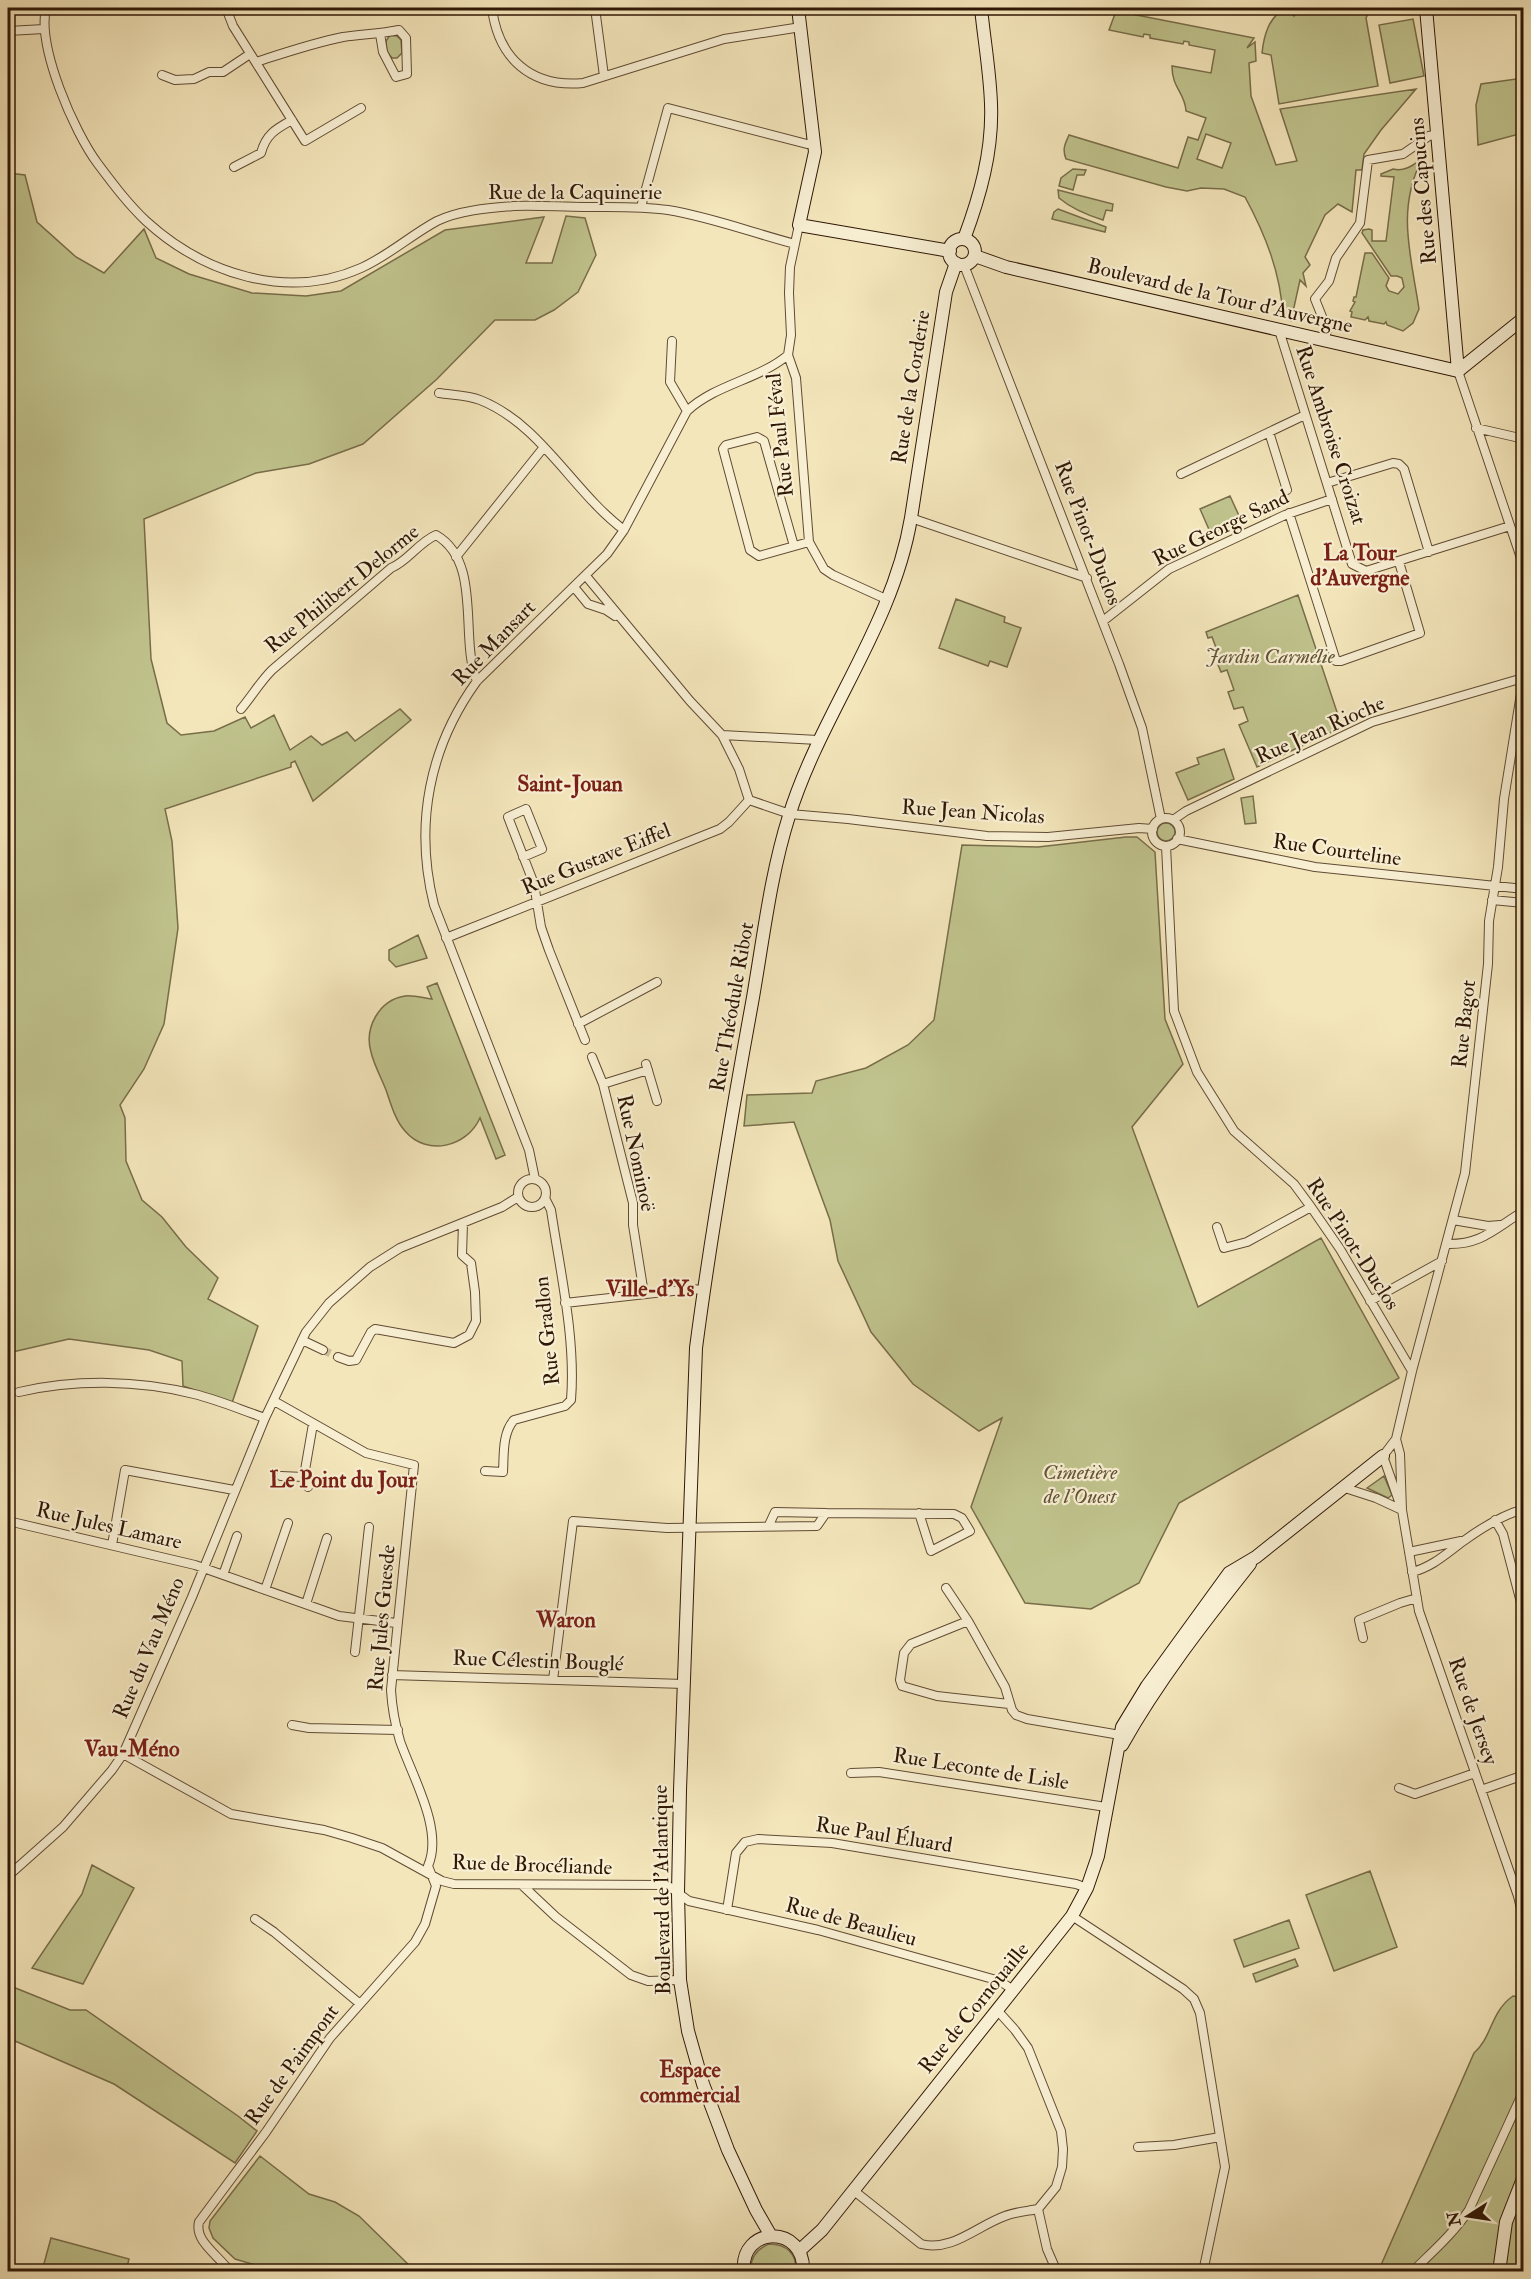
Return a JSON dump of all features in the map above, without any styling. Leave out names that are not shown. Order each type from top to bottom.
[{"type":"street","name":"Rue de la Caquinerie","points":[[46,8],[44,30],[49,52],[76,126],[95,160],[130,204],[147,221],[180,247],[231,273],[267,281],[299,282],[338,277],[364,267],[438,220],[482,209],[517,206],[641,207],[670,210],[795,244]]},
{"type":"street","points":[[226,8],[228,16],[250,54],[305,141],[361,108]]},
{"type":"street","points":[[492,8],[494,24],[503,45],[513,60],[526,72],[556,83],[571,84],[583,83],[724,39],[801,27]]},
{"type":"street","points":[[595,8],[604,76]]},
{"type":"street","points":[[798,8],[814,143],[813,164],[799,225],[969,263],[975,256],[973,245],[964,239],[956,241],[956,260]]},
{"type":"street","points":[[964,239],[983,183],[990,126],[991,104],[981,8]]},
{"type":"street","name":"Rue des Capucins","points":[[1426,8],[1458,371]]},
{"type":"street","points":[[8,31],[44,30]]},
{"type":"street","points":[[256,62],[302,47],[345,37],[399,30],[406,38],[407,74],[396,77],[383,52],[380,34]]},
{"type":"street","points":[[162,75],[174,80],[194,78],[209,72],[223,72],[250,54]]},
{"type":"street","points":[[641,207],[668,108],[807,144],[814,143]]},
{"type":"street","points":[[234,167],[261,153],[264,141],[270,133],[292,120]]},
{"type":"street","points":[[1325,340],[1327,329],[1315,299],[1329,281],[1336,258],[1360,223],[1368,160],[1403,154],[1429,136],[1438,134]]},
{"type":"street","name":"Rue Paul Féval","points":[[799,225],[789,280],[791,336],[788,355],[796,378],[809,542],[824,569],[832,575],[888,600]]},
{"type":"street","name":"Boulevard de la Tour d'Auvergne","points":[[975,256],[1006,267],[1458,371]]},
{"type":"street","name":"Rue de la Corderie","points":[[911,518],[946,292],[956,260]]},
{"type":"street","name":"Rue Pinot-Duclos","points":[[956,260],[1103,621],[1142,728],[1161,819]]},
{"type":"street","points":[[1524,318],[1458,371],[1524,567]]},
{"type":"street","name":"Rue Ambroise Croizat","points":[[1279,330],[1352,564],[1366,572],[1510,526]]},
{"type":"street","points":[[672,341],[670,382],[687,411]]},
{"type":"street","name":"Rue Mansart","points":[[535,1179],[529,1150],[446,938],[428,883],[424,845],[427,801],[436,758],[461,704],[477,681],[607,554],[624,530],[687,411],[700,399],[774,366],[788,355]]},
{"type":"street","points":[[439,393],[479,399],[505,413],[544,447],[608,518],[624,530]]},
{"type":"street","points":[[1181,474],[1305,415]]},
{"type":"street","points":[[1476,428],[1524,439]]},
{"type":"street","points":[[1269,432],[1287,490]]},
{"type":"street","points":[[794,546],[764,441],[757,437],[726,445],[724,447],[750,550],[759,556],[809,542]]},
{"type":"street","points":[[456,557],[544,447]]},
{"type":"street","points":[[1327,483],[1393,463],[1399,464],[1404,469],[1429,552]]},
{"type":"street","name":"Rue George Sand","points":[[1103,621],[1168,569],[1289,513],[1332,499]]},
{"type":"street","points":[[1289,513],[1336,661],[1363,654],[1420,633],[1399,562]]},
{"type":"street","points":[[911,518],[1087,578]]},
{"type":"street","name":"Rue Théodule Ribot","points":[[689,1527],[696,1348],[731,1122],[777,863],[802,777],[818,740],[873,636],[888,600],[911,518]]},
{"type":"street","name":"Rue Philibert Delorme","points":[[241,709],[253,695],[259,682],[272,670],[426,539],[436,535],[447,542],[456,557],[468,604],[471,665],[477,681]]},
{"type":"street","points":[[586,576],[722,735],[739,769],[749,800]]},
{"type":"street","points":[[574,587],[588,604],[606,610],[623,621]]},
{"type":"street","name":"Rue Bagot","points":[[1412,1371],[1468,1157],[1487,974],[1487,946],[1492,900],[1523,677]]},
{"type":"street","name":"Rue Jean Rioche","points":[[1173,820],[1186,811],[1372,722],[1523,677]]},
{"type":"street","points":[[722,735],[818,740]]},
{"type":"street","points":[[1513,743],[1524,745]]},
{"type":"street","name":"Rue Gustave Eiffel","points":[[446,938],[720,829],[749,800]]},
{"type":"street","name":"Rue Jean Nicolas","points":[[749,800],[790,814],[987,836],[1048,837],[1138,828],[1153,829]]},
{"type":"street","points":[[523,857],[542,849],[526,809],[508,817],[523,857],[534,884],[544,934],[585,1040]]},
{"type":"street","points":[[1161,819],[1173,820],[1179,827],[1177,839],[1166,846],[1155,840],[1153,829],[1161,819]]},
{"type":"street","name":"Rue Courteline","points":[[1177,839],[1315,867],[1524,889]]},
{"type":"street","name":"Rue Pinot-Duclos","points":[[1166,846],[1174,1011],[1193,1063],[1208,1092],[1234,1131],[1294,1184],[1311,1207],[1340,1249],[1412,1371]]},
{"type":"street","points":[[1492,900],[1524,903]]},
{"type":"street","points":[[578,1024],[657,982]]},
{"type":"street","name":"Rue Nominoë","points":[[592,1057],[603,1084],[633,1203],[633,1225],[644,1294]]},
{"type":"street","points":[[603,1084],[647,1067],[657,1101]]},
{"type":"street","points":[[535,1179],[544,1185],[546,1192],[540,1205],[533,1207],[523,1204],[518,1197],[518,1191],[522,1183],[535,1179]]},
{"type":"street","name":"Rue du Vau Méno","points":[[8,1876],[63,1827],[123,1754],[192,1597],[265,1418],[302,1340],[329,1303],[370,1267],[400,1248],[502,1208],[518,1197]]},
{"type":"street","name":"Rue Gradlon","points":[[485,1471],[503,1472],[506,1435],[513,1420],[565,1406],[571,1400],[573,1373],[565,1304],[551,1210],[545,1198]]},
{"type":"street","points":[[1217,1227],[1224,1248],[1247,1242],[1311,1207]]},
{"type":"street","points":[[1447,1244],[1471,1243],[1482,1239],[1524,1211]]},
{"type":"street","points":[[1453,1220],[1488,1226],[1504,1224]]},
{"type":"street","points":[[338,1357],[350,1361],[356,1360],[371,1332],[375,1329],[454,1343],[469,1335],[476,1321],[475,1292],[471,1263],[462,1254],[463,1223]]},
{"type":"street","points":[[1370,1301],[1442,1261]]},
{"type":"street","points":[[565,1304],[691,1289],[704,1290]]},
{"type":"street","points":[[302,1340],[323,1350]]},
{"type":"street","name":"Rue de Jersey","points":[[1402,1510],[1383,1456],[1396,1439],[1412,1371]]},
{"type":"street","points":[[19,1392],[42,1387],[90,1383],[156,1387],[194,1394],[265,1418]]},
{"type":"street","points":[[274,1401],[314,1424],[308,1443],[304,1477],[308,1487]]},
{"type":"street","name":"Rue Jules Guesde","points":[[314,1424],[366,1453],[414,1465],[396,1623],[392,1709],[432,1830],[432,1857],[428,1866],[431,1875]]},
{"type":"street","name":"Rue de Jersey","points":[[1396,1439],[1400,1454],[1402,1510],[1419,1611],[1518,1896],[1524,1921]]},
{"type":"street","name":"Rue de Cornouaille","points":[[799,2251],[822,2230],[1072,1916],[1087,1888],[1098,1856],[1122,1727],[1147,1686],[1229,1573],[1256,1557],[1383,1456]]},
{"type":"street","points":[[112,1545],[125,1470],[234,1490]]},
{"type":"street","points":[[281,1476],[304,1477]]},
{"type":"street","points":[[1345,1488],[1376,1498],[1402,1510]]},
{"type":"street","points":[[1412,1572],[1422,1570],[1495,1520],[1524,1509]]},
{"type":"street","points":[[769,1525],[775,1512],[954,1514],[962,1518],[970,1531],[931,1551],[919,1514]]},
{"type":"street","points":[[553,1680],[573,1521],[667,1528],[817,1526],[826,1513]]},
{"type":"street","points":[[1495,1520],[1503,1534],[1524,1614]]},
{"type":"street","name":"Rue Jules Lamare","points":[[8,1521],[203,1568],[339,1616],[396,1623]]},
{"type":"street","points":[[265,1590],[288,1523]]},
{"type":"street","points":[[355,1652],[369,1527]]},
{"type":"street","name":"Boulevard de l'Atlantique","points":[[689,1527],[678,1893],[680,1980],[688,2031],[704,2084],[728,2150],[771,2236]]},
{"type":"street","points":[[223,1575],[237,1536]]},
{"type":"street","points":[[306,1604],[327,1538]]},
{"type":"street","points":[[1409,1552],[1464,1540]]},
{"type":"street","name":"Rue de Cornouaille","points":[[1115,1757],[1155,1691],[1205,1621],[1256,1557]]},
{"type":"street","points":[[946,1588],[968,1621],[1005,1687],[1009,1704],[1016,1715],[1027,1719],[1120,1735]]},
{"type":"street","points":[[1363,1638],[1359,1620],[1400,1602],[1417,1598]]},
{"type":"street","points":[[968,1621],[911,1644],[904,1653],[900,1680],[902,1686],[937,1696],[1009,1704]]},
{"type":"street","name":"Rue Célestin Bouglé","points":[[392,1675],[684,1684]]},
{"type":"street","points":[[292,1725],[309,1728],[398,1730]]},
{"type":"street","name":"Rue de Brocéliande","points":[[123,1754],[231,1814],[324,1830],[352,1838],[382,1848],[431,1875],[454,1884],[664,1884],[678,1893]]},
{"type":"street","name":"Rue Leconte de Lisle","points":[[851,1773],[879,1772],[1106,1806]]},
{"type":"street","points":[[1399,1788],[1416,1794],[1475,1773]]},
{"type":"street","points":[[1481,1790],[1524,1775]]},
{"type":"street","name":"Rue Paul Éluard","points":[[727,1910],[736,1853],[745,1842],[758,1839],[832,1843],[1076,1884],[1087,1888]]},
{"type":"street","name":"Rue de Paimpont","points":[[230,2271],[200,2238],[197,2230],[199,2222],[266,2132],[330,2038],[415,1942],[425,1924],[436,1886],[431,1875]]},
{"type":"street","points":[[522,1885],[556,1917],[631,1975],[648,1980],[680,1980]]},
{"type":"street","name":"Rue de Beaulieu","points":[[678,1893],[689,1901],[818,1930],[1000,1981],[1013,1990]]},
{"type":"street","points":[[1072,1916],[1183,1989],[1194,1999],[1200,2013],[1225,2167],[1203,2271]]},
{"type":"street","points":[[255,1919],[274,1932],[359,2003]]},
{"type":"street","points":[[853,2190],[921,2244],[932,2247],[945,2246],[1006,2215],[1038,2209],[1056,2187],[1062,2167],[1061,2131],[1028,2048],[997,2010]]},
{"type":"street","points":[[1412,2271],[1458,2227],[1469,2210],[1524,2091]]},
{"type":"street","points":[[1138,2147],[1174,2145],[1220,2137]]},
{"type":"street","points":[[1499,2271],[1506,2222],[1524,2176]]},
{"type":"street","points":[[1038,2209],[1047,2249],[1057,2271]]},
{"type":"street","points":[[744,2271],[744,2260],[749,2248],[759,2240],[771,2236],[784,2238],[799,2251],[803,2271]]},
{"type":"green space","points":[[1289,8],[1294,16],[1299,8],[1326,8],[1340,15],[1331,8],[1368,8],[1366,18],[1378,86],[1279,104],[1271,55],[1262,53],[1264,39],[1271,21]]},
{"type":"green space","points":[[1116,11],[1254,38],[1247,48],[1255,42],[1256,61],[1249,63],[1251,96],[1276,165],[1297,161],[1280,109],[1416,89],[1364,154],[1362,170],[1356,170],[1352,212],[1338,204],[1325,215],[1305,257],[1310,265],[1303,273],[1306,286],[1300,280],[1291,321],[1283,317],[1279,285],[1271,254],[1245,197],[1224,189],[1201,188],[1187,191],[1166,187],[1066,159],[1064,149],[1069,135],[1178,168],[1188,137],[1198,140],[1206,118],[1186,111],[1174,80],[1172,66],[1211,73],[1215,50],[1189,45],[1189,42],[1184,41],[1183,44],[1150,38],[1150,35],[1144,34],[1143,37],[1109,30]],"holes":[[[1206,134],[1231,143],[1222,168],[1197,159]]]},
{"type":"green space","points":[[1413,19],[1424,76],[1390,83],[1379,25]]},
{"type":"green space","points":[[390,35],[397,36],[401,40],[402,53],[397,58],[392,58],[387,52],[386,41]]},
{"type":"green space","points":[[1523,78],[1523,133],[1478,145],[1476,105],[1481,84]]},
{"type":"green space","points":[[1422,159],[1409,196],[1408,233],[1419,309],[1413,323],[1403,331],[1387,325],[1386,322],[1384,324],[1369,321],[1368,317],[1365,320],[1351,317],[1352,312],[1350,311],[1355,302],[1353,301],[1356,297],[1365,253],[1372,253],[1389,278],[1386,286],[1389,291],[1398,294],[1404,287],[1402,278],[1391,276],[1362,233],[1363,230],[1372,230],[1372,241],[1386,241],[1394,177],[1381,176],[1381,174],[1393,169],[1405,169]]},
{"type":"green space","points":[[1073,169],[1086,170],[1084,175],[1077,175],[1073,190],[1059,186],[1061,178]]},
{"type":"green space","points":[[8,173],[25,175],[37,222],[76,257],[104,273],[144,229],[156,258],[189,274],[252,293],[306,296],[341,291],[445,230],[544,217],[526,263],[552,263],[566,216],[585,218],[596,255],[578,292],[554,310],[535,320],[495,320],[437,379],[363,444],[309,464],[256,473],[144,519],[151,659],[167,723],[181,735],[214,731],[245,717],[251,728],[274,715],[290,750],[311,736],[322,745],[347,732],[355,741],[400,709],[411,720],[313,801],[295,761],[291,763],[291,767],[165,809],[172,841],[178,928],[164,1024],[144,1069],[120,1105],[125,1118],[126,1161],[142,1200],[162,1217],[186,1247],[218,1278],[208,1299],[258,1326],[232,1403],[183,1386],[182,1361],[149,1350],[69,1339],[8,1353]]},
{"type":"green space","points":[[1058,190],[1113,204],[1112,211],[1106,210],[1103,220],[1091,216],[1064,202],[1059,198]]},
{"type":"green space","points":[[1058,209],[1106,227],[1105,232],[1052,219],[1054,212]]},
{"type":"green space","points":[[1230,496],[1241,520],[1211,534],[1200,509]]},
{"type":"green space","name":"Jardin Carmélie","points":[[1298,595],[1342,727],[1257,767],[1239,725],[1248,721],[1243,707],[1234,709],[1228,692],[1234,690],[1227,670],[1221,672],[1214,655],[1218,653],[1212,637],[1208,638],[1206,632]]},
{"type":"green space","points":[[956,599],[1005,617],[1004,622],[1021,628],[1007,667],[990,661],[988,666],[939,648]]},
{"type":"green space","points":[[1224,749],[1234,779],[1188,800],[1176,773],[1199,764],[1197,758]]},
{"type":"green space","points":[[1253,796],[1256,823],[1245,824],[1241,798]]},
{"type":"green space","points":[[1166,823],[1172,826],[1175,832],[1172,838],[1166,841],[1160,838],[1157,832],[1160,826]]},
{"type":"green space","name":"Cimetière de l'Ouest","points":[[1137,837],[1155,852],[1165,1019],[1183,1064],[1132,1127],[1198,1307],[1321,1238],[1399,1378],[1179,1503],[1139,1583],[1091,1609],[1025,1603],[971,1507],[1002,1418],[979,1431],[913,1384],[871,1332],[838,1261],[830,1220],[794,1122],[744,1126],[747,1095],[812,1093],[816,1081],[866,1068],[908,1045],[934,1020],[962,845],[1038,847]]},
{"type":"green space","points":[[418,935],[427,958],[396,967],[389,960],[389,950]]},
{"type":"green space","points":[[437,983],[505,1155],[496,1159],[480,1118],[466,1136],[456,1142],[435,1146],[414,1139],[405,1131],[396,1117],[372,1057],[370,1034],[381,1009],[388,1003],[405,996],[432,999],[427,987]]},
{"type":"green space","points":[[1384,1476],[1392,1495],[1388,1498],[1367,1488]]},
{"type":"green space","points":[[92,1865],[134,1888],[83,1984],[32,1968],[82,1894]]},
{"type":"green space","points":[[1370,1871],[1397,1947],[1334,1971],[1306,1895]]},
{"type":"green space","points":[[1289,1920],[1299,1948],[1244,1967],[1234,1940]]},
{"type":"green space","points":[[1295,1959],[1298,1966],[1256,1982],[1253,1974]]},
{"type":"green space","points":[[8,1985],[70,2010],[86,2010],[257,2131],[235,2163],[114,2084],[8,2038]]},
{"type":"green space","points":[[1513,1996],[1523,1998],[1523,2271],[1378,2272],[1474,2053],[1480,2047],[1505,2002]]},
{"type":"green space","points":[[260,2156],[309,2194],[335,2202],[359,2216],[415,2271],[275,2271],[235,2259],[213,2238],[209,2228],[210,2221]]},
{"type":"green space","points":[[51,2238],[129,2259],[126,2271],[42,2271]]},
{"type":"green space","points":[[769,2244],[781,2246],[790,2251],[795,2260],[796,2271],[751,2271],[755,2254]]},
{"type":"tunnel","points":[[323,1350],[338,1357]]},
{"type":"district","name":"La Tour d'Auvergne","points":[[1360,566]]},
{"type":"district","name":"Saint-Jouan","points":[[570,784]]},
{"type":"district","name":"Ville-d'Ys","points":[[650,1289]]},
{"type":"district","name":"Le Point du Jour","points":[[343,1480]]},
{"type":"district","name":"Waron","points":[[566,1620]]},
{"type":"district","name":"Vau-Méno","points":[[132,1749]]},
{"type":"district","name":"Espace commercial","points":[[690,2082]]}]
